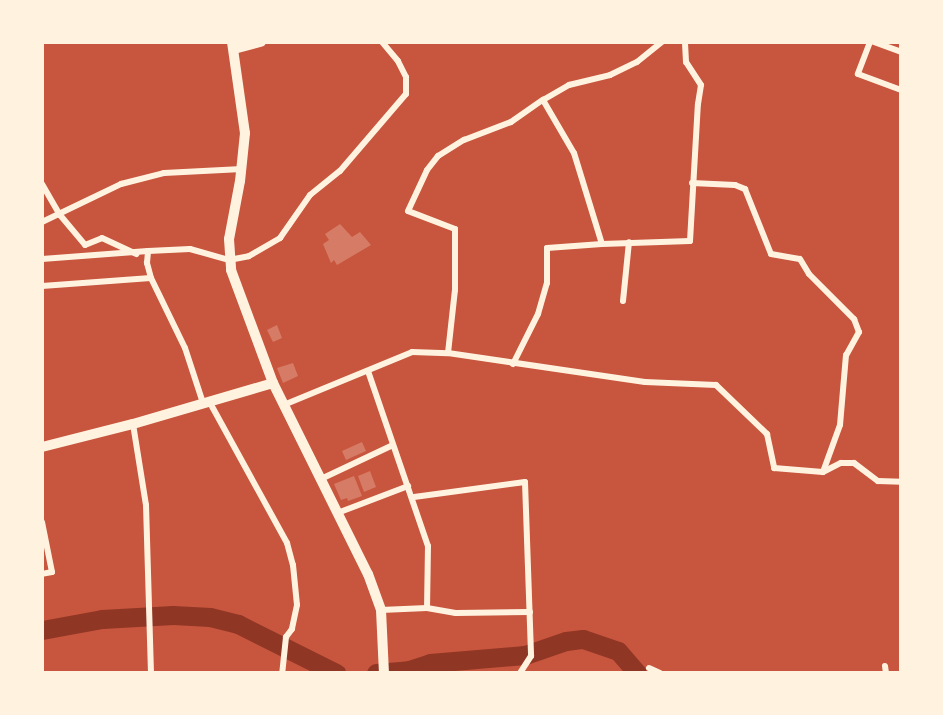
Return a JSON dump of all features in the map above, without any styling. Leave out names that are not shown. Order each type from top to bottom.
[{"type":"main road","points":[[261,42],[233,45],[245,133],[242,169],[229,239],[229,260],[235,287],[273,383],[361,555],[382,610],[384,668]]},
{"type":"main road","points":[[42,447],[133,424],[273,383]]},
{"type":"street","points":[[42,259],[190,249],[229,260],[249,256],[280,238],[310,195],[340,171],[406,94],[406,77],[398,61],[382,42]]},
{"type":"street","points":[[448,353],[455,290],[455,229],[408,211],[427,170],[438,156],[464,140],[511,122],[569,85],[610,75],[637,62],[662,42]]},
{"type":"street","points":[[513,364],[538,314],[547,283],[547,248],[690,241],[701,85],[686,62],[685,42]]},
{"type":"street","points":[[901,52],[876,42],[858,74],[901,90]]},
{"type":"street","points":[[543,100],[574,153],[602,244]]},
{"type":"street","points":[[42,222],[121,184],[164,173],[242,169]]},
{"type":"street","points":[[692,183],[735,185],[745,189],[771,254],[777,257],[795,256],[800,260],[857,325],[859,332],[855,343],[846,355],[840,425],[823,472]]},
{"type":"street","points":[[42,184],[60,215],[85,245],[102,239],[137,254]]},
{"type":"street","points":[[623,301],[629,242]]},
{"type":"street","points":[[148,251],[151,278],[185,348],[206,402],[287,543],[293,565],[297,605],[292,629],[286,637],[282,673]]},
{"type":"street","points":[[42,286],[151,278]]},
{"type":"street","points":[[286,404],[412,352],[448,353],[645,382],[716,385],[767,435],[774,468],[823,472],[841,463],[854,463],[878,481],[901,482]]},
{"type":"street","points":[[368,371],[391,446],[414,497],[428,546],[427,608]]},
{"type":"street","points":[[133,424],[146,505],[151,673]]},
{"type":"street","points":[[323,478],[391,446]]},
{"type":"street","points":[[414,497],[469,487],[525,482],[531,656],[520,673]]},
{"type":"street","points":[[340,512],[408,486]]},
{"type":"street","points":[[42,522],[52,572],[42,574]]},
{"type":"street","points":[[382,610],[427,608],[456,613],[530,612]]},
{"type":"street","points":[[649,668],[660,673]]},
{"type":"building","points":[[340,224],[352,237],[360,232],[371,245],[337,265],[334,260],[331,263],[323,244],[329,240],[325,234]]},
{"type":"building","points":[[277,325],[282,338],[273,342],[267,330]]},
{"type":"building","points":[[293,363],[298,376],[283,383],[277,368]]},
{"type":"building","points":[[362,442],[366,451],[346,460],[342,451]]},
{"type":"building","points":[[370,471],[376,487],[364,492],[358,476]]},
{"type":"building","points":[[354,476],[362,496],[348,501],[347,498],[341,500],[334,484]]},
{"type":"waterway","points":[[42,630],[102,619],[173,615],[210,617],[238,624],[336,673]]},
{"type":"waterway","points":[[376,673],[409,670],[430,663],[525,655],[566,641],[583,639],[618,651],[637,673]]}]
